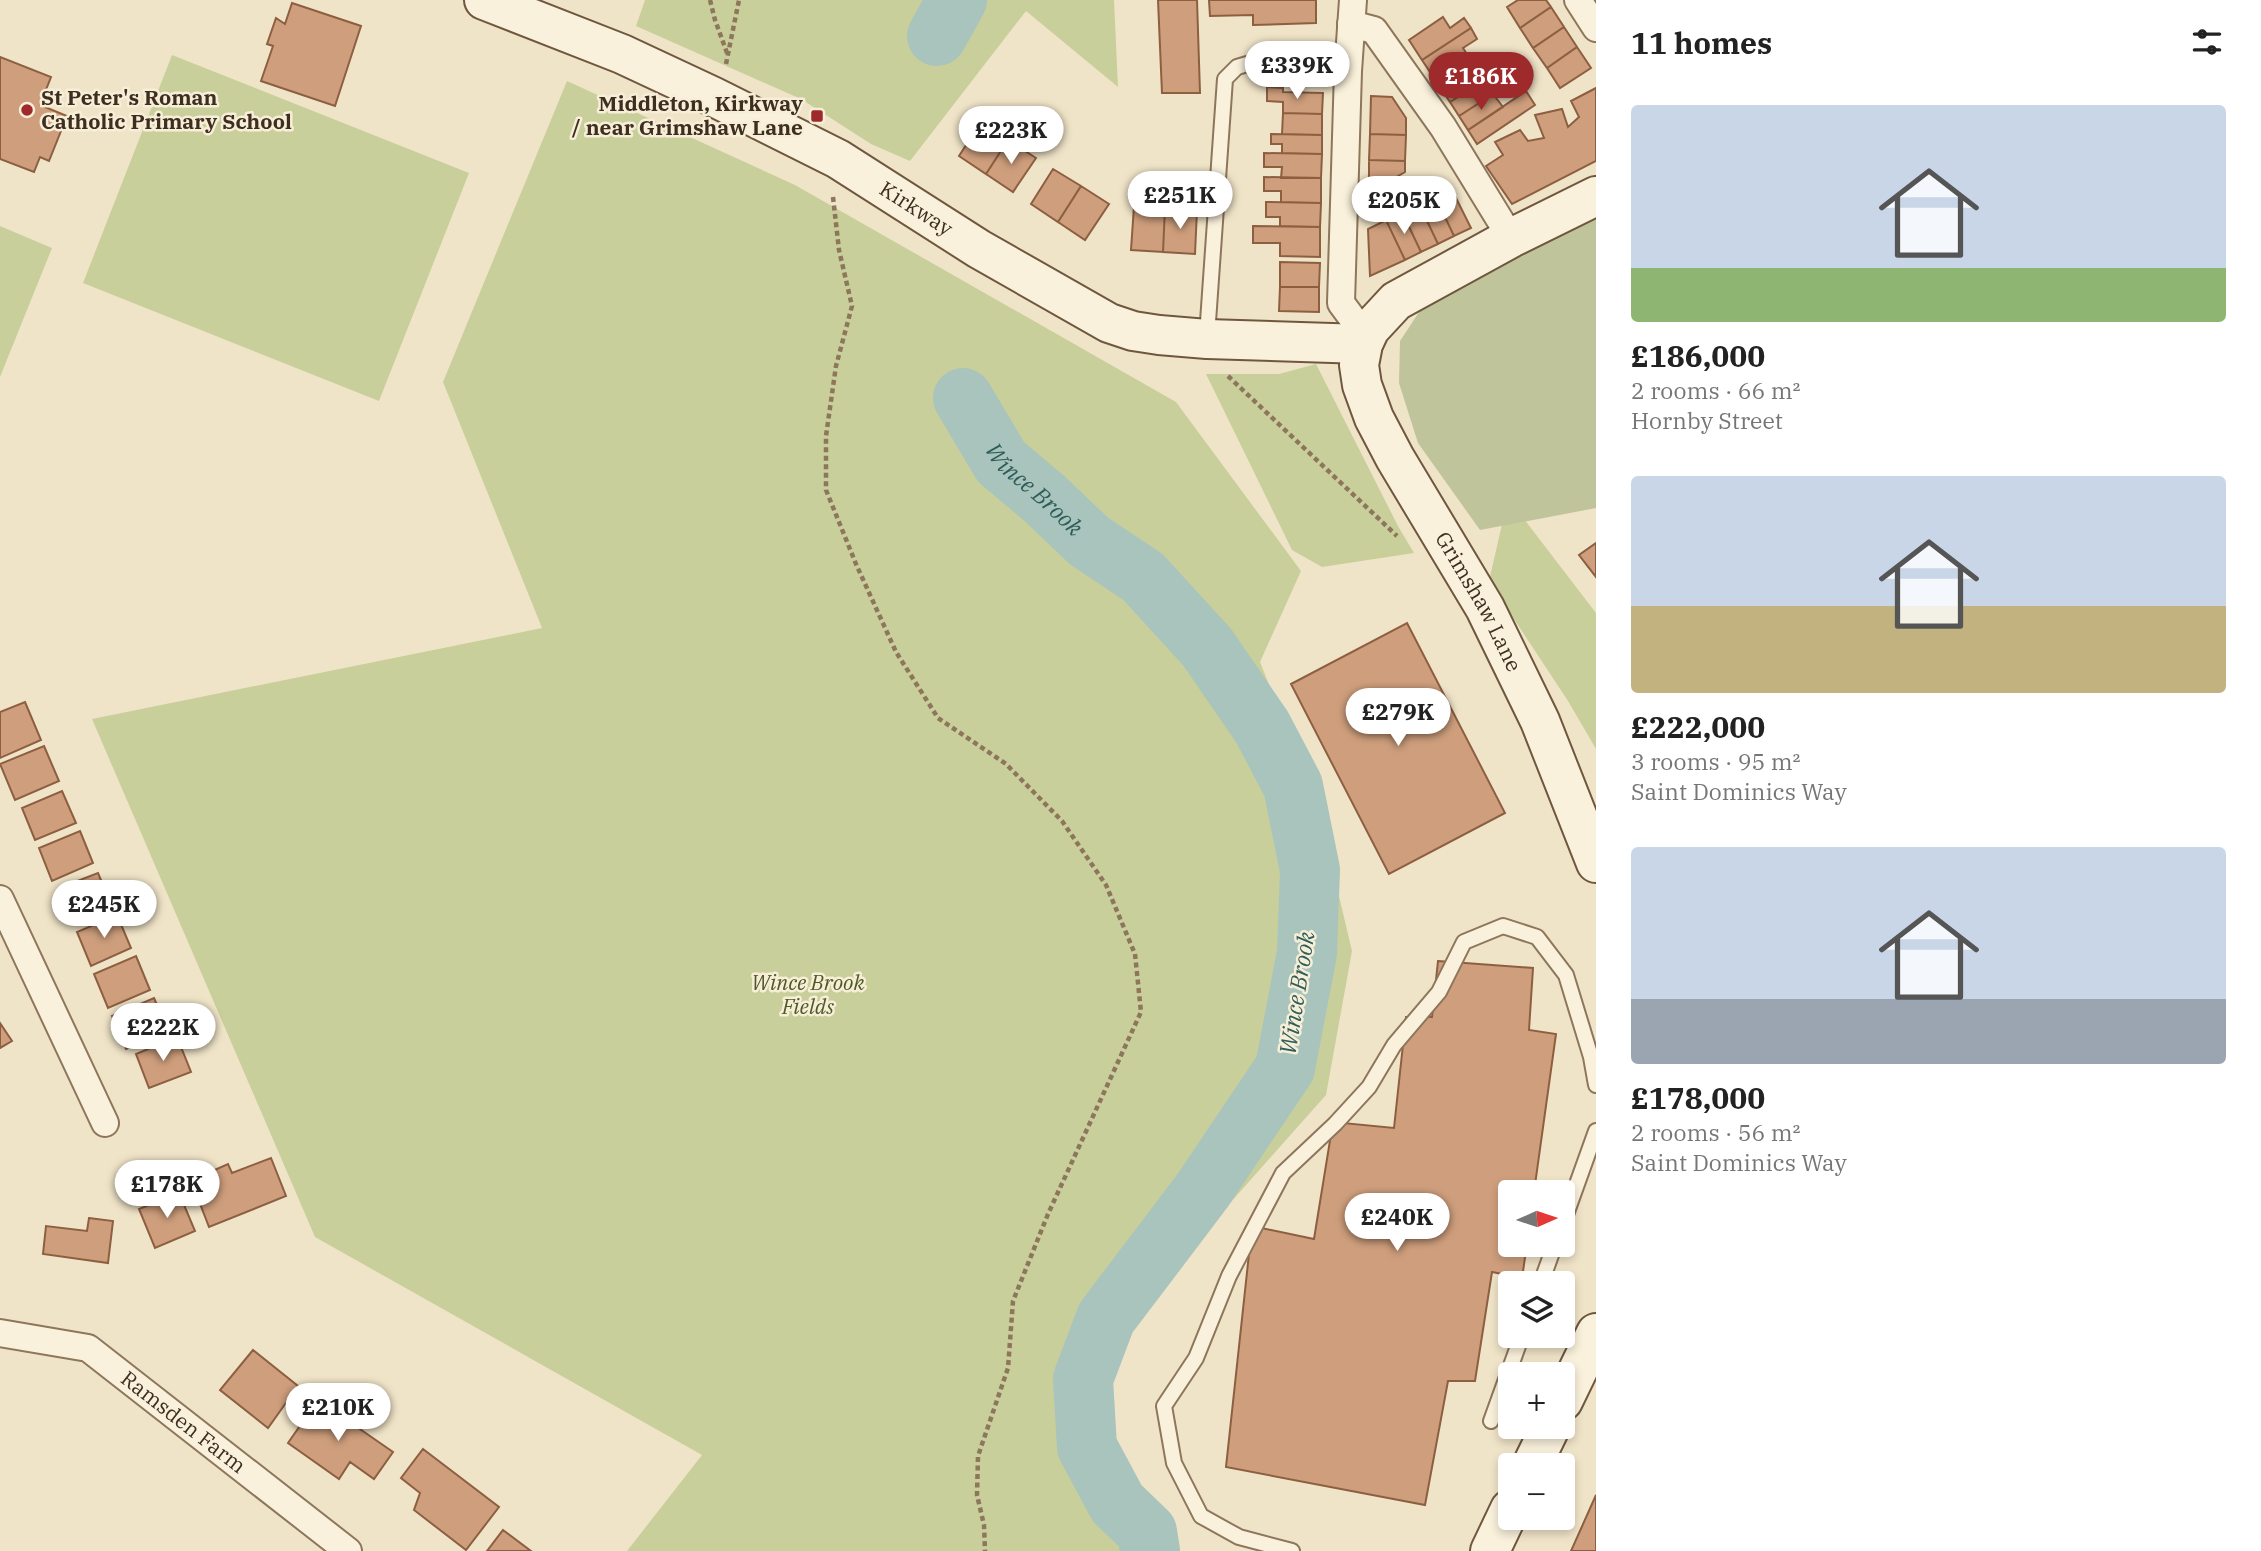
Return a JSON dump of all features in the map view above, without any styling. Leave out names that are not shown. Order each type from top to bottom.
[{"type":"main road","name":"Kirkway","points":[[484,0],[621,54],[838,159],[979,249],[1109,323],[1133,331],[1215,339],[1366,336]]},
{"type":"main road","points":[[1366,336],[1396,300],[1596,196]]},
{"type":"main road","name":"Grimshaw Lane","points":[[1366,336],[1359,365],[1362,386],[1374,418],[1485,608],[1540,722],[1596,863]]},
{"type":"main road","points":[[1575,1376],[1596,1333]]},
{"type":"main road","points":[[1490,1551],[1500,1530]]},
{"type":"street","points":[[1578,0],[1596,28]]},
{"type":"street","points":[[1352,12],[1341,303],[1366,336]]},
{"type":"street","points":[[1352,12],[1374,30],[1443,127],[1511,238]]},
{"type":"street","points":[[0,899],[8,943],[105,1123]]},
{"type":"street","name":"Ramsden Farm","points":[[0,1333],[88,1348],[348,1551]]},
{"type":"lane","points":[[1215,339],[1225,79],[1237,67],[1254,62],[1348,71]]},
{"type":"lane","points":[[1292,1551],[1239,1537],[1201,1516],[1174,1464],[1164,1406],[1196,1358],[1229,1276],[1283,1173],[1335,1124],[1369,1087],[1394,1045],[1439,992],[1464,942],[1503,926],[1537,937],[1566,975],[1591,1056],[1596,1085]]},
{"type":"lane","points":[[1575,1190],[1596,1131]]},
{"type":"lane","points":[[1491,1421],[1517,1348]]},
{"type":"path","points":[[710,0],[728,54]]},
{"type":"path","points":[[714,97],[728,54],[739,0]]},
{"type":"path","points":[[838,159],[830,178],[839,250],[852,306],[836,366],[826,436],[825,490],[896,652],[938,718],[1006,764],[1062,821],[1106,885],[1135,954],[1142,1012],[1048,1214],[1013,1301],[1008,1367],[978,1456],[977,1495],[984,1525],[985,1551]]},
{"type":"path","points":[[1215,339],[1222,370],[1400,538],[1439,531]]},
{"type":"green space","points":[[645,0],[1114,0],[1118,87],[1026,11],[910,161],[871,144],[801,99],[636,26]]},
{"type":"green space","points":[[172,55],[469,173],[379,401],[83,283]]},
{"type":"green space","name":"Wince Brook Fields","points":[[567,81],[795,185],[1176,402],[1301,571],[1260,662],[1318,807],[1352,951],[1326,1095],[1144,1300],[1094,1393],[1125,1490],[1169,1551],[627,1551],[702,1455],[315,1237],[92,719],[542,628],[443,382]]},
{"type":"green space","points":[[1596,217],[1596,508],[1480,530],[1418,443],[1399,383],[1400,341],[1427,300]]},
{"type":"green space","points":[[0,226],[52,248],[0,377]]},
{"type":"green space","points":[[1316,364],[1414,553],[1322,567],[1292,550],[1206,374],[1279,374]]},
{"type":"green space","points":[[1508,498],[1596,613],[1596,749],[1568,701],[1489,581]]},
{"type":"building","points":[[1158,0],[1197,0],[1200,93],[1162,93]]},
{"type":"building","points":[[1209,0],[1316,0],[1316,23],[1253,25],[1253,15],[1210,16]]},
{"type":"building","points":[[1518,0],[1546,0],[1551,7],[1520,28],[1507,7]]},
{"type":"building","points":[[292,3],[361,26],[335,106],[261,81],[273,46],[267,44],[276,18],[285,24]]},
{"type":"building","points":[[1551,7],[1564,27],[1533,48],[1520,28]]},
{"type":"building","points":[[1443,17],[1450,28],[1464,18],[1471,28],[1422,60],[1409,40]]},
{"type":"building","points":[[1564,27],[1577,47],[1547,68],[1533,48]]},
{"type":"building","points":[[1471,28],[1477,39],[1463,48],[1470,59],[1436,81],[1422,60]]},
{"type":"building","points":[[1577,47],[1591,68],[1560,88],[1547,68]]},
{"type":"building","name":"St Peter's Roman Catholic Primary School","points":[[0,57],[51,77],[40,105],[67,116],[49,161],[40,157],[34,172],[0,159]]},
{"type":"building","points":[[1492,58],[1499,70],[1450,102],[1436,81],[1470,59],[1477,68]]},
{"type":"building","points":[[1484,80],[1493,94],[1459,116],[1450,102]]},
{"type":"building","points":[[1267,87],[1283,88],[1283,92],[1323,93],[1322,114],[1283,113],[1283,102],[1267,101]]},
{"type":"building","points":[[1596,88],[1596,161],[1512,204],[1486,166],[1503,155],[1495,142],[1520,130],[1528,141],[1544,138],[1535,115],[1562,109],[1568,127],[1579,117],[1571,101]]},
{"type":"building","points":[[1526,91],[1535,105],[1477,144],[1468,130]]},
{"type":"building","points":[[1493,94],[1503,107],[1468,130],[1459,116]]},
{"type":"building","points":[[1371,96],[1392,97],[1406,118],[1406,135],[1370,134]]},
{"type":"building","points":[[1283,113],[1322,114],[1322,135],[1282,134]]},
{"type":"building","points":[[981,122],[1008,140],[986,174],[959,156]]},
{"type":"building","points":[[1271,134],[1322,135],[1322,154],[1282,153],[1282,144],[1271,144]]},
{"type":"building","points":[[1370,134],[1406,135],[1405,161],[1369,160]]},
{"type":"building","points":[[1008,140],[1036,158],[1013,192],[986,174]]},
{"type":"building","points":[[1264,153],[1322,154],[1321,178],[1281,178],[1282,167],[1264,167]]},
{"type":"building","points":[[1369,160],[1405,161],[1405,172],[1379,187],[1369,186]]},
{"type":"building","points":[[1053,169],[1081,186],[1058,222],[1031,204]]},
{"type":"building","points":[[1264,177],[1321,178],[1321,203],[1281,202],[1281,191],[1264,191]]},
{"type":"building","points":[[1081,186],[1109,204],[1085,240],[1058,222]]},
{"type":"building","points":[[1451,188],[1471,228],[1454,236],[1435,196]]},
{"type":"building","points":[[1435,196],[1454,236],[1438,244],[1419,204]]},
{"type":"building","points":[[1266,202],[1321,203],[1320,227],[1280,226],[1280,217],[1266,217]]},
{"type":"building","points":[[1419,204],[1438,244],[1421,252],[1402,212]]},
{"type":"building","points":[[1134,206],[1165,208],[1163,252],[1131,250]]},
{"type":"building","points":[[1165,208],[1197,210],[1195,254],[1163,252]]},
{"type":"building","points":[[1402,212],[1421,252],[1405,260],[1386,220]]},
{"type":"building","points":[[1386,220],[1405,260],[1370,276],[1368,229]]},
{"type":"building","points":[[1253,226],[1320,227],[1320,257],[1280,256],[1280,243],[1253,243]]},
{"type":"building","points":[[1280,262],[1320,263],[1319,287],[1280,287]]},
{"type":"building","points":[[1280,287],[1319,287],[1319,312],[1279,311]]},
{"type":"building","points":[[1596,543],[1596,577],[1579,555]]},
{"type":"building","points":[[1407,623],[1505,813],[1389,874],[1291,684]]},
{"type":"building","points":[[25,702],[41,740],[0,758],[0,712]]},
{"type":"building","points":[[44,746],[59,781],[15,800],[0,764]]},
{"type":"building","points":[[62,791],[76,823],[35,840],[22,808]]},
{"type":"building","points":[[80,831],[93,863],[52,881],[39,848]]},
{"type":"building","points":[[98,873],[112,907],[71,924],[59,888]]},
{"type":"building","points":[[117,915],[131,948],[91,966],[77,932]]},
{"type":"building","points":[[136,956],[150,990],[108,1008],[94,974]]},
{"type":"building","points":[[1438,961],[1533,968],[1529,1030],[1556,1034],[1536,1180],[1498,1180],[1498,1257],[1525,1257],[1523,1271],[1492,1272],[1475,1381],[1448,1381],[1425,1505],[1226,1467],[1252,1226],[1314,1239],[1333,1122],[1394,1128],[1406,1017],[1432,1017]]},
{"type":"building","points":[[154,998],[168,1031],[126,1049],[112,1016]]},
{"type":"building","points":[[0,1023],[12,1041],[0,1048]]},
{"type":"building","points":[[177,1037],[191,1072],[149,1088],[136,1054]]},
{"type":"building","points":[[271,1158],[286,1196],[209,1227],[194,1188],[206,1184],[203,1175],[228,1164],[232,1173]]},
{"type":"building","points":[[179,1193],[195,1231],[155,1248],[139,1209]]},
{"type":"building","points":[[89,1218],[113,1221],[108,1263],[43,1254],[46,1226],[87,1231]]},
{"type":"building","points":[[253,1350],[298,1386],[268,1428],[220,1390]]},
{"type":"building","points":[[318,1400],[393,1452],[374,1479],[350,1462],[339,1479],[288,1443]]},
{"type":"building","points":[[423,1449],[499,1507],[466,1550],[414,1510],[420,1493],[401,1478]]},
{"type":"building","points":[[1596,1495],[1596,1551],[1571,1551]]},
{"type":"building","points":[[503,1530],[531,1551],[487,1551]]},
{"type":"waterway","name":"Wince Brook","points":[[937,36],[957,0]]},
{"type":"waterway","name":"Wince Brook","points":[[963,398],[1001,462],[1089,541],[1143,577],[1207,647],[1262,727],[1293,786],[1310,870],[1307,953],[1285,1068],[1203,1190],[1106,1318],[1083,1379],[1087,1447],[1117,1503],[1147,1532],[1150,1551]]},
{"type":"place","name":"St Peter's Roman Catholic Primary School","points":[[27,110]]},
{"type":"place","name":"Middleton, Kirkway / near Grimshaw Lane","points":[[817,116]]}]
